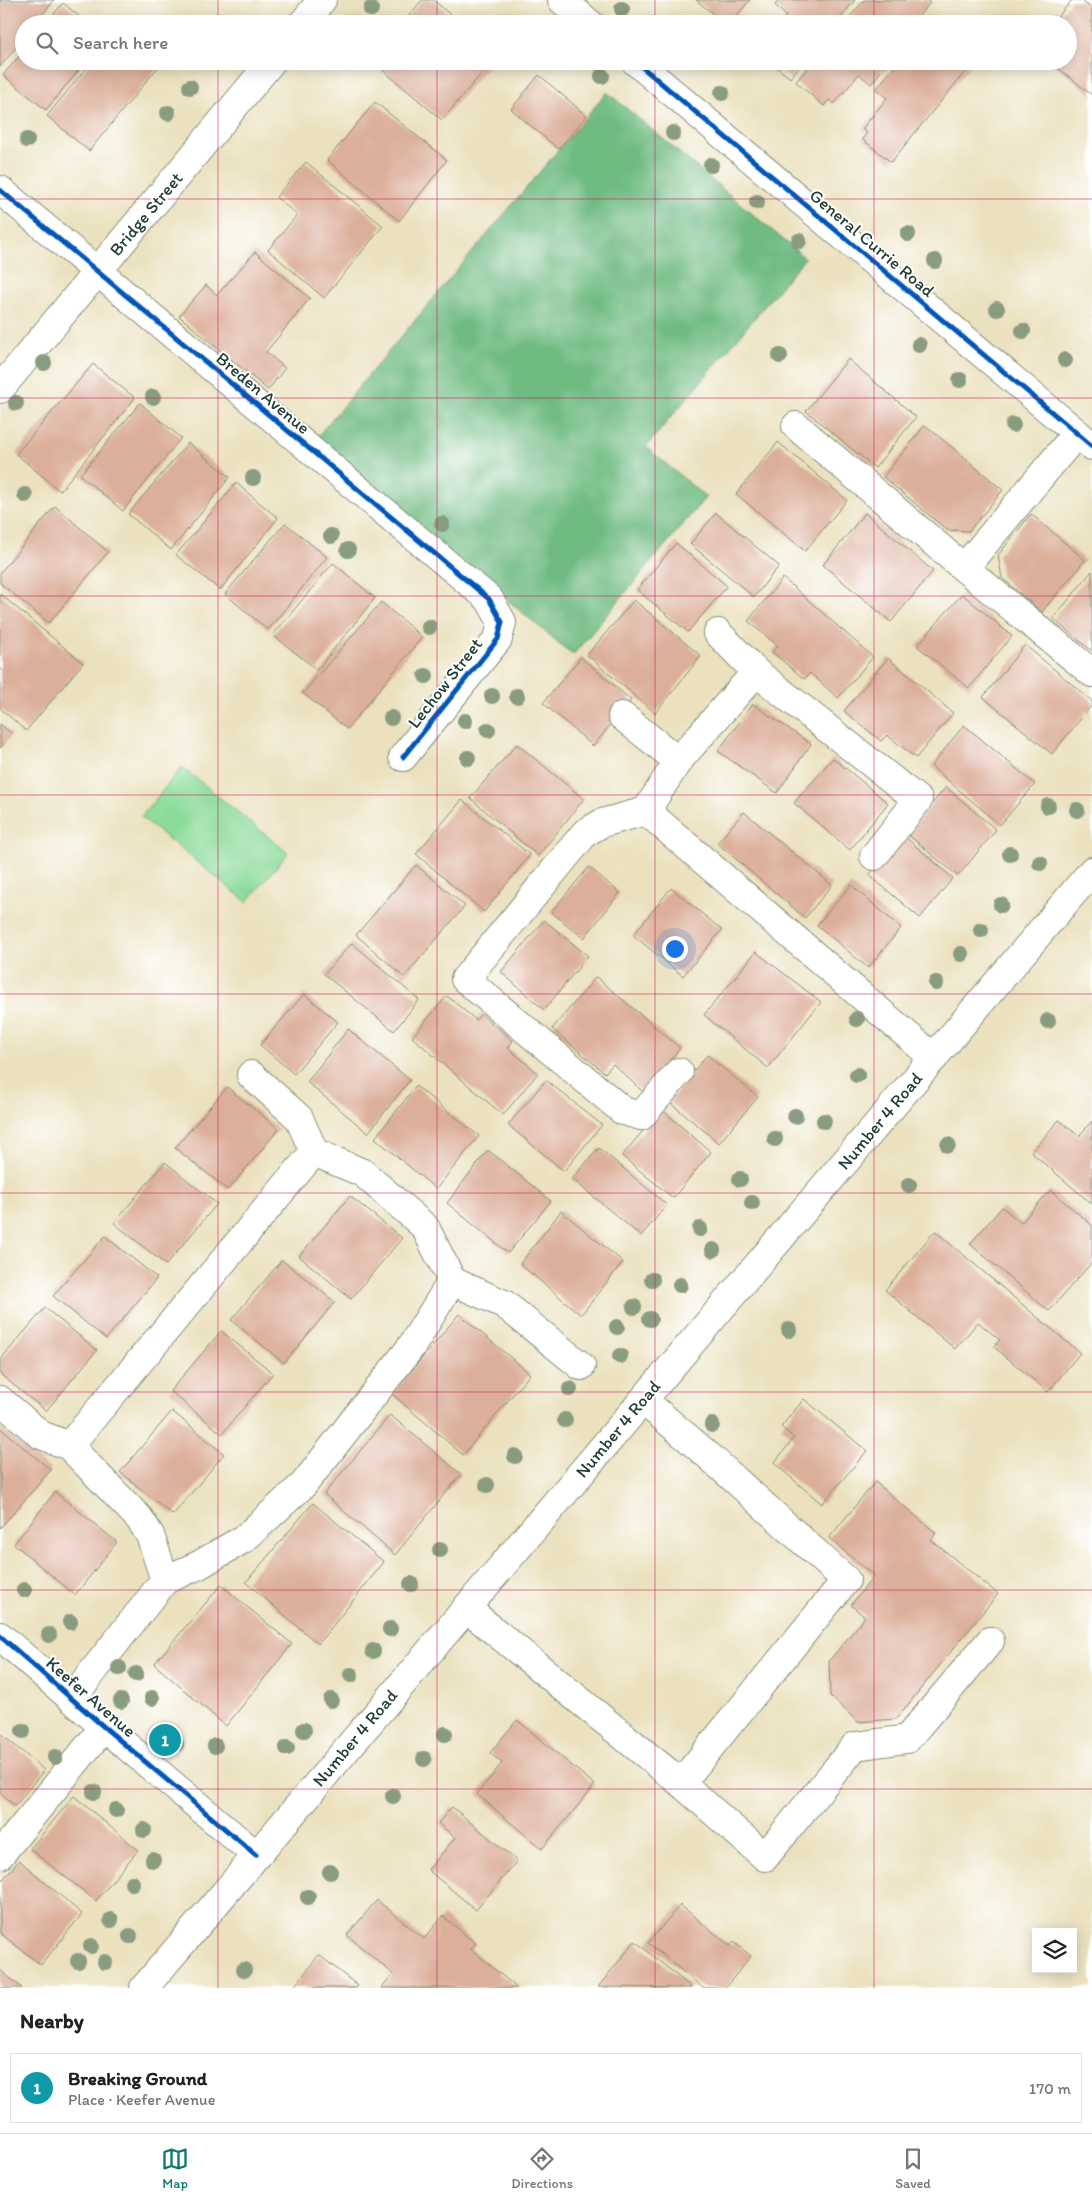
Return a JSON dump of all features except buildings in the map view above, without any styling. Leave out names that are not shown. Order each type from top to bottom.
[{"type":"street","points":[[310,15],[322,0]]},
{"type":"street","points":[[562,0],[580,15]]},
{"type":"street","name":"Bridge Street","points":[[0,389],[265,70]]},
{"type":"street","name":"General Currie Road","points":[[646,70],[1084,439]]},
{"type":"street","name":"Breden Avenue","points":[[0,190],[489,600],[502,622]]},
{"type":"street","points":[[796,426],[1092,673]]},
{"type":"street","points":[[964,568],[1084,439]]},
{"type":"street","name":"Lechow Street","points":[[403,757],[498,639],[502,622]]},
{"type":"street","points":[[718,634],[756,672],[918,800],[874,856]]},
{"type":"street","points":[[679,1072],[641,1116],[623,1111],[465,979],[585,833],[602,824],[646,811],[678,761],[756,672]]},
{"type":"street","points":[[622,716],[678,761]]},
{"type":"street","points":[[646,811],[934,1058]]},
{"type":"street","name":"Number 4 Road","points":[[144,1988],[1092,871]]},
{"type":"street","points":[[251,1075],[299,1118],[314,1152],[362,1173],[426,1227],[452,1281],[504,1304],[580,1366]]},
{"type":"street","points":[[69,1446],[314,1152]]},
{"type":"street","points":[[72,1698],[165,1580],[199,1565],[246,1538],[304,1484],[411,1347],[452,1281]]},
{"type":"street","points":[[0,1400],[41,1435],[69,1446],[138,1518],[150,1535],[165,1580]]},
{"type":"street","points":[[643,1400],[846,1580],[681,1783]]},
{"type":"street","points":[[466,1608],[681,1783],[765,1857],[855,1746],[907,1739],[990,1640]]},
{"type":"street","name":"Keefer Avenue","points":[[0,1636],[104,1727],[256,1855]]},
{"type":"street","points":[[0,1855],[104,1727]]},
{"type":"green space","points":[[607,92],[805,258],[646,447],[706,497],[573,655],[315,439]]},
{"type":"green space","points":[[182,767],[288,853],[247,902],[141,817]]},
{"type":"cycle path","points":[[646,70],[1092,446]]},
{"type":"cycle path","points":[[0,190],[489,599],[502,622],[498,639],[403,757]]},
{"type":"cycle path","points":[[0,1636],[104,1727],[256,1855]]},
{"type":"place","name":"Breaking Ground","points":[[165,1740]]}]
